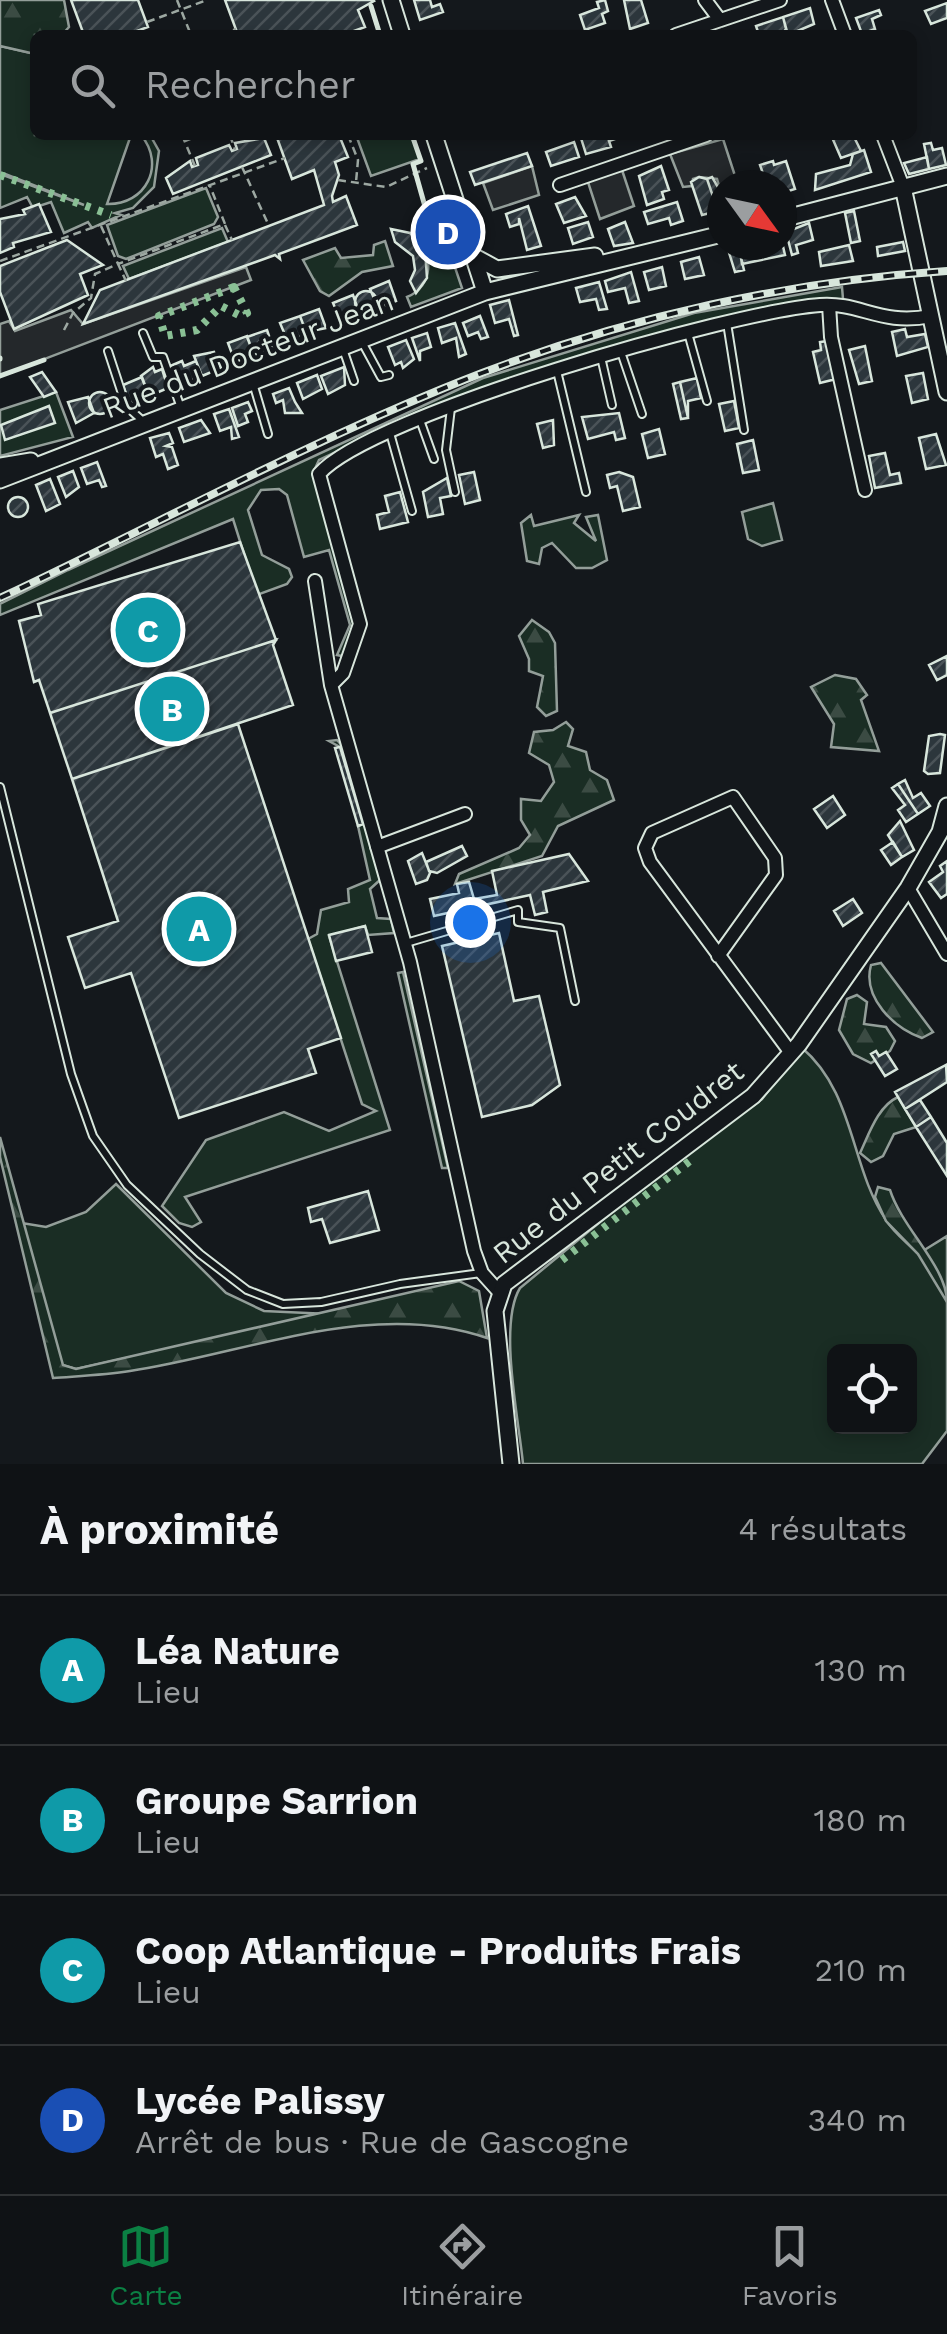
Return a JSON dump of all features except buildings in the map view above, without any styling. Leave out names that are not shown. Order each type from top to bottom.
[{"type":"street","points":[[391,0],[400,30]]},
{"type":"street","points":[[705,0],[720,20]]},
{"type":"street","points":[[691,30],[780,0]]},
{"type":"street","points":[[832,0],[843,30]]},
{"type":"street","points":[[436,140],[485,292]]},
{"type":"street","points":[[560,185],[691,140]]},
{"type":"street","points":[[884,140],[903,186],[947,392]]},
{"type":"street","points":[[797,215],[947,176]]},
{"type":"street","name":"Rue du Docteur Jean","points":[[0,480],[485,292],[707,237]]},
{"type":"street","name":"Rue du Docteur Jean","points":[[473,256],[497,268],[630,255]]},
{"type":"street","points":[[330,685],[343,674],[360,624],[319,474],[328,463],[420,420],[557,369],[727,322],[829,305],[891,320],[932,316]]},
{"type":"street","points":[[829,305],[831,337],[866,490]]},
{"type":"street","name":"Rue du Docteur Jean","points":[[0,466],[59,456]]},
{"type":"street","points":[[315,580],[330,685],[404,943],[482,1273],[500,1294]]},
{"type":"street","points":[[718,956],[776,876],[775,858],[733,797],[652,833],[646,848],[650,862],[718,956],[791,1053]]},
{"type":"street","name":"Rue du Petit Coudret","points":[[512,1464],[495,1311],[500,1294],[526,1265],[753,1096],[791,1053],[908,888],[944,829],[947,806]]},
{"type":"street","points":[[377,848],[466,814]]},
{"type":"street","points":[[908,888],[947,954]]},
{"type":"lane","points":[[727,322],[744,430]]},
{"type":"lane","points":[[688,332],[707,401]]},
{"type":"lane","points":[[143,333],[153,357],[163,357],[181,409]]},
{"type":"lane","points":[[361,340],[381,377],[390,374]]},
{"type":"lane","points":[[342,347],[354,381]]},
{"type":"lane","points":[[108,350],[126,406],[144,423]]},
{"type":"lane","points":[[622,352],[642,414]]},
{"type":"lane","points":[[601,358],[612,405]]},
{"type":"lane","points":[[557,369],[586,492]]},
{"type":"lane","points":[[252,382],[268,434]]},
{"type":"lane","points":[[451,408],[446,450],[455,492]]},
{"type":"lane","points":[[420,420],[434,459]]},
{"type":"lane","points":[[390,433],[412,511]]},
{"type":"lane","points":[[0,787],[71,1074],[93,1136],[127,1185],[200,1254],[247,1290],[284,1304],[321,1302],[400,1284],[482,1273]]},
{"type":"lane","points":[[404,943],[518,910],[518,922],[560,928],[575,1001]]},
{"type":"path","points":[[177,0],[189,30]]},
{"type":"path","points":[[146,22],[207,0]]},
{"type":"path","points":[[232,140],[235,150]]},
{"type":"path","points":[[350,140],[358,160],[356,183]]},
{"type":"path","points":[[184,141],[195,166]]},
{"type":"path","points":[[0,261],[285,158]]},
{"type":"path","points":[[338,180],[386,187],[442,161]]},
{"type":"path","points":[[242,166],[269,226]]},
{"type":"path","points":[[209,185],[232,240]]},
{"type":"path","points":[[100,224],[126,280]]},
{"type":"path","points":[[64,330],[74,313],[91,298],[95,274],[225,224]]},
{"type":"green space","points":[[0,0],[64,0],[66,30],[30,30],[30,53],[0,46]]},
{"type":"green space","points":[[0,46],[30,53],[30,140],[129,140],[107,204],[132,198],[148,181],[152,159],[144,140],[153,140],[159,151],[154,187],[133,208],[115,213],[121,215],[92,228],[88,222],[64,233],[51,202],[33,208],[27,197],[0,208],[0,174],[84,205],[0,172]]},
{"type":"green space","points":[[358,140],[414,140],[420,159],[371,176]]},
{"type":"green space","points":[[206,188],[218,217],[214,224],[126,259],[118,256],[107,225]]},
{"type":"green space","points":[[418,227],[445,238],[462,288],[411,307],[407,297],[422,285],[428,269],[425,251],[414,235]]},
{"type":"green space","points":[[222,228],[228,242],[129,279],[123,266]]},
{"type":"green space","points":[[385,241],[393,266],[362,272],[329,296],[320,291],[303,260],[335,248],[341,258],[373,255],[374,245]]},
{"type":"green space","points":[[842,287],[843,299],[793,304],[404,420],[319,460],[313,473],[355,620],[354,636],[342,656],[337,655],[350,625],[329,550],[304,557],[287,495],[279,489],[261,490],[248,510],[262,555],[289,569],[292,577],[287,584],[257,595],[233,519],[0,615],[0,604],[68,570],[483,378],[694,313]]},
{"type":"green space","points":[[56,392],[73,437],[0,456],[0,410]]},
{"type":"green space","points":[[773,503],[782,540],[762,546],[748,539],[742,512]]},
{"type":"green space","points":[[531,515],[534,526],[579,515],[574,523],[596,541],[586,517],[598,515],[607,560],[592,568],[576,568],[552,543],[542,548],[539,564],[527,561],[521,523]]},
{"type":"green space","points":[[532,620],[549,632],[555,643],[557,711],[546,716],[537,707],[543,676],[529,671],[529,659],[519,636]]},
{"type":"green space","points":[[835,675],[856,679],[867,695],[861,700],[879,751],[831,747],[834,724],[811,687]]},
{"type":"green space","points":[[566,722],[573,729],[568,746],[586,752],[590,770],[607,780],[614,800],[558,826],[542,856],[455,884],[459,874],[519,848],[530,835],[521,820],[521,799],[541,801],[554,782],[549,765],[529,753],[534,732],[553,730]]},
{"type":"green space","points":[[337,740],[345,749],[380,880],[370,889],[377,918],[391,919],[394,933],[368,935],[365,926],[329,936],[390,1130],[185,1197],[201,1222],[192,1227],[179,1223],[162,1206],[206,1140],[284,1112],[329,1131],[376,1111],[362,1104],[308,939],[317,934],[321,910],[349,902],[348,889],[370,880],[358,826],[363,824],[340,747],[329,741]]},
{"type":"green space","points":[[881,963],[933,1032],[922,1038],[901,1027],[883,1010],[869,977],[871,965]]},
{"type":"green space","points":[[403,972],[448,1168],[442,1168],[398,973]]},
{"type":"green space","points":[[857,995],[867,1002],[864,1024],[886,1027],[895,1041],[890,1051],[871,1063],[853,1054],[839,1030],[847,999]]},
{"type":"green space","points":[[801,1047],[832,1086],[874,1199],[889,1225],[918,1254],[947,1236],[947,1431],[922,1464],[523,1464],[510,1348],[514,1304],[520,1288],[640,1189],[762,1099]]},
{"type":"green space","points":[[898,1097],[916,1127],[894,1134],[883,1156],[871,1162],[860,1153],[880,1114]]},
{"type":"green space","points":[[0,1137],[63,1365],[76,1369],[459,1281],[479,1291],[487,1338],[443,1327],[354,1326],[130,1371],[53,1378],[0,1157]]},
{"type":"green space","points":[[116,1184],[226,1293],[264,1311],[329,1314],[76,1369],[62,1365],[22,1223],[46,1227],[86,1212]]},
{"type":"green space","points":[[878,1187],[890,1190],[940,1275],[947,1302],[918,1254],[886,1221],[875,1197]]},
{"type":"shaded area","points":[[723,140],[733,170],[707,170],[707,178],[693,179],[692,186],[683,187],[670,154]]},
{"type":"shaded area","points":[[620,164],[634,206],[600,219],[586,176]]},
{"type":"shaded area","points":[[532,166],[539,195],[493,210],[483,183]]},
{"type":"shaded area","points":[[246,267],[251,280],[0,376],[0,324],[9,321],[15,331],[71,310],[83,324]]},
{"type":"railway","points":[[0,598],[359,425],[538,353],[652,319],[769,293],[947,271]]},
{"type":"hedge","points":[[0,175],[111,215]]},
{"type":"hedge","points":[[234,287],[247,313],[241,316],[221,306],[197,330],[165,336],[159,316],[234,287]]},
{"type":"hedge","points":[[562,1260],[695,1157]]},
{"type":"wall","points":[[371,6],[378,30]]},
{"type":"wall","points":[[414,140],[421,161],[413,164],[426,210],[435,206]]},
{"type":"wall","points":[[0,376],[44,360]]},
{"type":"place","name":"Lycée Palissy","points":[[448,232]]},
{"type":"place","name":"Coop Atlantique - Produits Frais","points":[[148,630]]},
{"type":"place","name":"Groupe Sarrion","points":[[172,709]]},
{"type":"place","name":"Léa Nature","points":[[199,929]]}]
